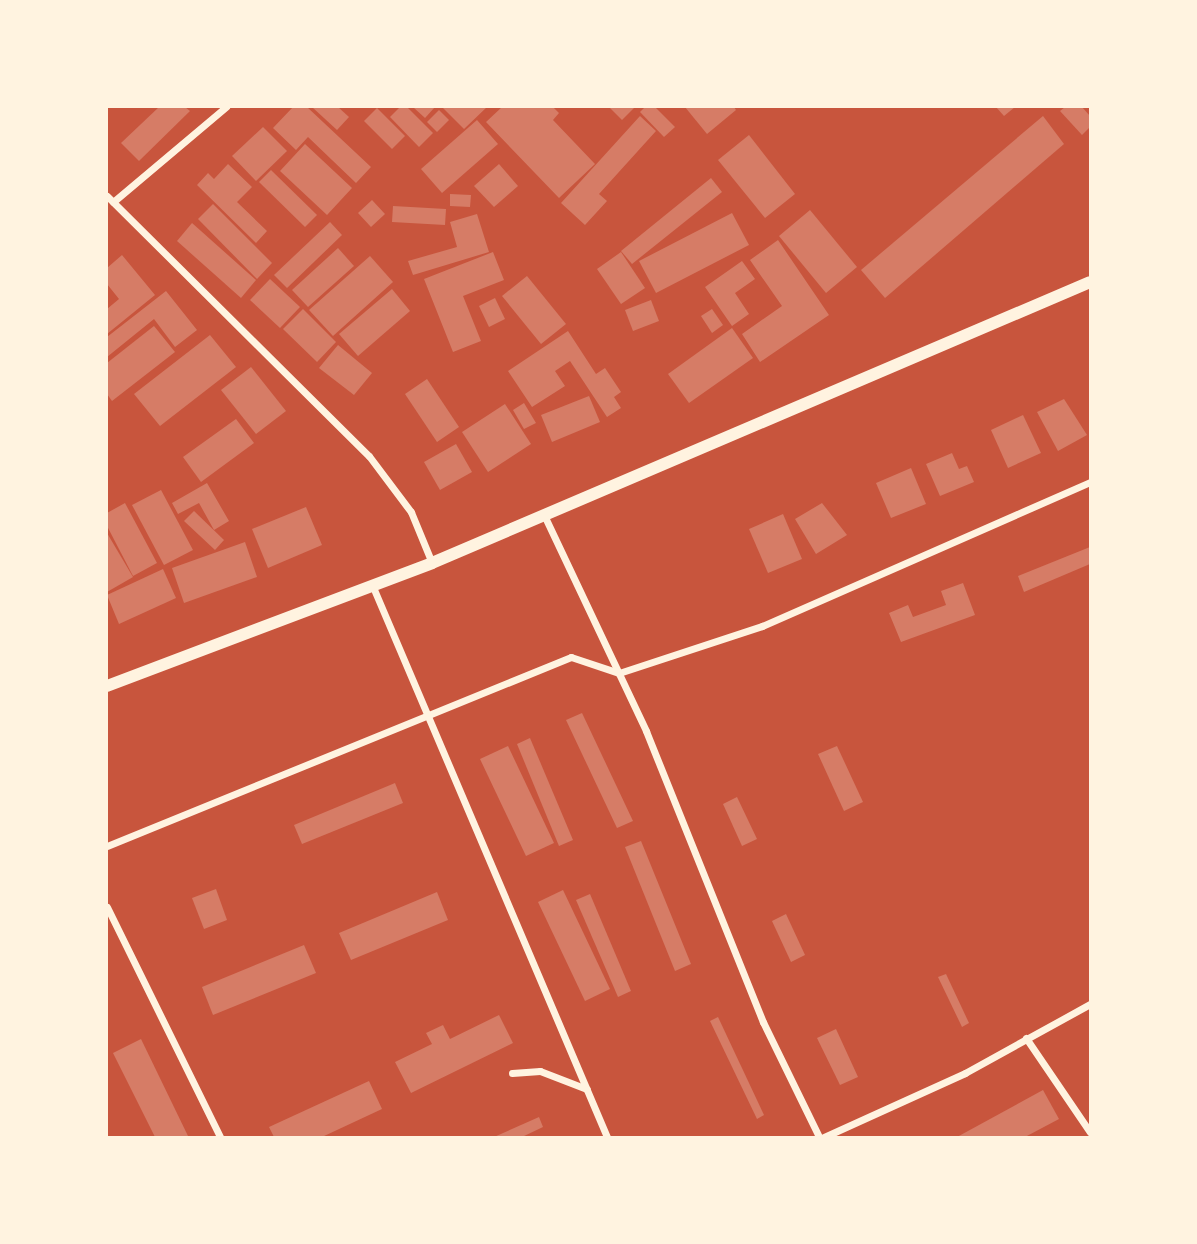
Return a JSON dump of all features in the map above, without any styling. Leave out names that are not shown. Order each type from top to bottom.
[{"type":"street","points":[[226,107],[110,199],[369,456],[411,512],[432,563]]},
{"type":"street","points":[[107,686],[432,563],[1090,282]]},
{"type":"street","points":[[107,846],[571,657],[620,673],[762,626],[1090,482]]},
{"type":"street","points":[[544,515],[620,673],[763,1022],[822,1137],[965,1073],[1090,1004]]},
{"type":"street","points":[[373,587],[607,1137]]},
{"type":"street","points":[[107,907],[220,1137]]},
{"type":"street","points":[[1026,1038],[1090,1132]]},
{"type":"street","points":[[512,1073],[540,1071],[587,1089]]},
{"type":"building","points":[[159,107],[185,107],[190,111],[139,161],[121,143]]},
{"type":"building","points":[[293,107],[307,107],[371,167],[356,183],[308,137],[296,150],[273,128]]},
{"type":"building","points":[[312,107],[338,107],[349,117],[337,130]]},
{"type":"building","points":[[400,107],[407,107],[433,133],[419,147],[390,117]]},
{"type":"building","points":[[413,107],[435,107],[425,118]]},
{"type":"building","points":[[442,107],[465,108],[487,107],[464,129]]},
{"type":"building","points":[[502,107],[553,107],[559,113],[553,120],[595,164],[559,198],[486,122]]},
{"type":"building","points":[[609,107],[635,107],[622,120]]},
{"type":"building","points":[[645,107],[655,107],[675,127],[664,137],[640,112]]},
{"type":"building","points":[[685,107],[734,107],[736,110],[707,134]]},
{"type":"building","points":[[996,107],[1015,107],[1004,116]]},
{"type":"building","points":[[1065,107],[1082,107],[1090,116],[1090,127],[1082,135],[1060,111]]},
{"type":"building","points":[[377,108],[405,136],[392,149],[364,121]]},
{"type":"building","points":[[439,110],[449,120],[437,132],[427,122]]},
{"type":"building","points":[[640,116],[656,131],[599,194],[607,201],[585,225],[561,203]]},
{"type":"building","points":[[1043,116],[1064,144],[885,298],[861,270]]},
{"type":"building","points":[[477,120],[498,144],[442,193],[421,169]]},
{"type":"building","points":[[263,127],[287,151],[256,181],[232,156]]},
{"type":"building","points":[[749,135],[795,194],[765,218],[718,160]]},
{"type":"building","points":[[305,144],[352,188],[327,215],[280,171]]},
{"type":"building","points":[[228,164],[252,187],[237,202],[267,231],[256,243],[197,185],[208,173],[214,179]]},
{"type":"building","points":[[499,164],[518,186],[494,207],[474,186]]},
{"type":"building","points":[[271,170],[317,215],[305,227],[259,182]]},
{"type":"building","points":[[711,178],[722,192],[632,264],[621,251]]},
{"type":"building","points":[[450,194],[471,195],[470,207],[450,206]]},
{"type":"building","points":[[372,200],[385,214],[371,227],[358,213]]},
{"type":"building","points":[[213,204],[272,263],[257,279],[198,219]]},
{"type":"building","points":[[393,206],[446,209],[445,225],[392,222]]},
{"type":"building","points":[[810,210],[857,267],[826,293],[779,236]]},
{"type":"building","points":[[732,213],[749,245],[656,293],[639,261]]},
{"type":"building","points":[[477,214],[489,252],[413,275],[408,261],[457,247],[450,222]]},
{"type":"building","points":[[330,222],[342,235],[287,288],[274,275]]},
{"type":"building","points":[[192,223],[256,280],[241,298],[177,241]]},
{"type":"building","points":[[778,240],[829,315],[760,362],[742,334],[782,306],[750,260]]},
{"type":"building","points":[[338,248],[354,266],[308,307],[292,290]]},
{"type":"building","points":[[493,252],[504,280],[463,296],[481,341],[453,352],[424,279]]},
{"type":"building","points":[[621,252],[645,288],[621,304],[597,269]]},
{"type":"building","points":[[122,255],[155,295],[107,334],[107,309],[119,299],[107,284],[107,268]]},
{"type":"building","points":[[370,256],[393,282],[333,336],[309,310]]},
{"type":"building","points":[[742,261],[755,279],[735,293],[749,314],[732,326],[705,287]]},
{"type":"building","points":[[527,276],[566,324],[541,344],[502,296]]},
{"type":"building","points":[[270,279],[300,307],[280,328],[250,300]]},
{"type":"building","points":[[392,289],[410,311],[358,356],[339,334]]},
{"type":"building","points":[[166,291],[197,330],[175,347],[154,319],[107,357],[107,337]]},
{"type":"building","points":[[495,298],[505,319],[489,327],[479,306]]},
{"type":"building","points":[[651,300],[659,321],[633,331],[625,310]]},
{"type":"building","points":[[303,309],[336,342],[317,362],[283,329]]},
{"type":"building","points":[[712,309],[723,325],[712,333],[701,316]]},
{"type":"building","points":[[154,326],[175,352],[112,401],[107,394],[107,363]]},
{"type":"building","points":[[732,328],[753,358],[689,403],[668,374]]},
{"type":"building","points":[[568,331],[596,374],[605,368],[621,392],[614,397],[621,408],[607,417],[570,361],[555,371],[565,386],[532,407],[508,371]]},
{"type":"building","points":[[210,335],[236,367],[160,426],[134,394]]},
{"type":"building","points":[[338,345],[372,373],[354,395],[319,368]]},
{"type":"building","points":[[251,367],[286,411],[256,434],[221,390]]},
{"type":"building","points":[[427,379],[459,427],[437,442],[405,394]]},
{"type":"building","points":[[589,396],[600,422],[552,442],[541,415]]},
{"type":"building","points":[[1064,399],[1087,435],[1058,451],[1037,412]]},
{"type":"building","points":[[524,403],[536,423],[524,429],[513,410]]},
{"type":"building","points":[[505,404],[531,444],[488,472],[462,432]]},
{"type":"building","points":[[1023,415],[1041,453],[1008,468],[991,430]]},
{"type":"building","points":[[236,419],[254,443],[201,482],[183,457]]},
{"type":"building","points":[[456,444],[472,472],[440,490],[424,462]]},
{"type":"building","points":[[952,453],[959,469],[967,466],[974,482],[940,496],[926,464]]},
{"type":"building","points":[[911,468],[926,504],[891,518],[876,483]]},
{"type":"building","points":[[207,483],[229,521],[214,530],[199,503],[178,514],[172,503]]},
{"type":"building","points":[[161,490],[193,550],[164,565],[132,505]]},
{"type":"building","points":[[125,503],[157,563],[133,576],[107,526],[107,513]]},
{"type":"building","points":[[822,503],[847,535],[816,554],[795,519]]},
{"type":"building","points":[[306,507],[322,545],[268,568],[252,529]]},
{"type":"building","points":[[194,511],[224,540],[215,550],[184,521]]},
{"type":"building","points":[[783,514],[802,559],[768,573],[749,529]]},
{"type":"building","points":[[107,533],[133,577],[107,592]]},
{"type":"building","points":[[245,542],[257,577],[184,603],[172,568]]},
{"type":"building","points":[[1090,547],[1090,564],[1024,592],[1018,576]]},
{"type":"building","points":[[163,569],[176,598],[119,624],[107,595]]},
{"type":"building","points":[[963,583],[975,615],[901,642],[889,613],[908,605],[913,617],[946,605],[941,591]]},
{"type":"building","points":[[582,713],[633,821],[617,828],[566,720]]},
{"type":"building","points":[[530,738],[573,840],[559,846],[517,744]]},
{"type":"building","points":[[508,746],[554,843],[526,856],[480,759]]},
{"type":"building","points":[[837,746],[863,802],[844,811],[818,754]]},
{"type":"building","points":[[395,783],[403,803],[302,844],[294,825]]},
{"type":"building","points":[[737,797],[757,839],[742,846],[723,804]]},
{"type":"building","points":[[641,841],[691,964],[675,971],[625,847]]},
{"type":"building","points":[[216,889],[227,920],[204,929],[192,898]]},
{"type":"building","points":[[563,890],[610,989],[585,1001],[538,902]]},
{"type":"building","points":[[437,892],[448,920],[351,960],[339,933]]},
{"type":"building","points":[[590,894],[631,991],[618,997],[576,900]]},
{"type":"building","points":[[786,914],[805,955],[791,962],[772,921]]},
{"type":"building","points":[[304,945],[316,973],[213,1015],[202,987]]},
{"type":"building","points":[[946,974],[969,1023],[962,1027],[938,977]]},
{"type":"building","points":[[499,1015],[513,1043],[411,1093],[395,1062],[432,1044],[426,1033],[443,1025],[450,1039]]},
{"type":"building","points":[[718,1017],[764,1115],[757,1119],[710,1021]]},
{"type":"building","points":[[836,1029],[858,1077],[840,1085],[817,1038]]},
{"type":"building","points":[[141,1039],[188,1136],[186,1137],[155,1137],[113,1053]]},
{"type":"building","points":[[369,1081],[382,1109],[322,1137],[274,1137],[269,1127]]},
{"type":"building","points":[[1043,1090],[1059,1119],[1025,1137],[957,1137]]},
{"type":"building","points":[[539,1117],[543,1127],[522,1137],[494,1137]]}]
